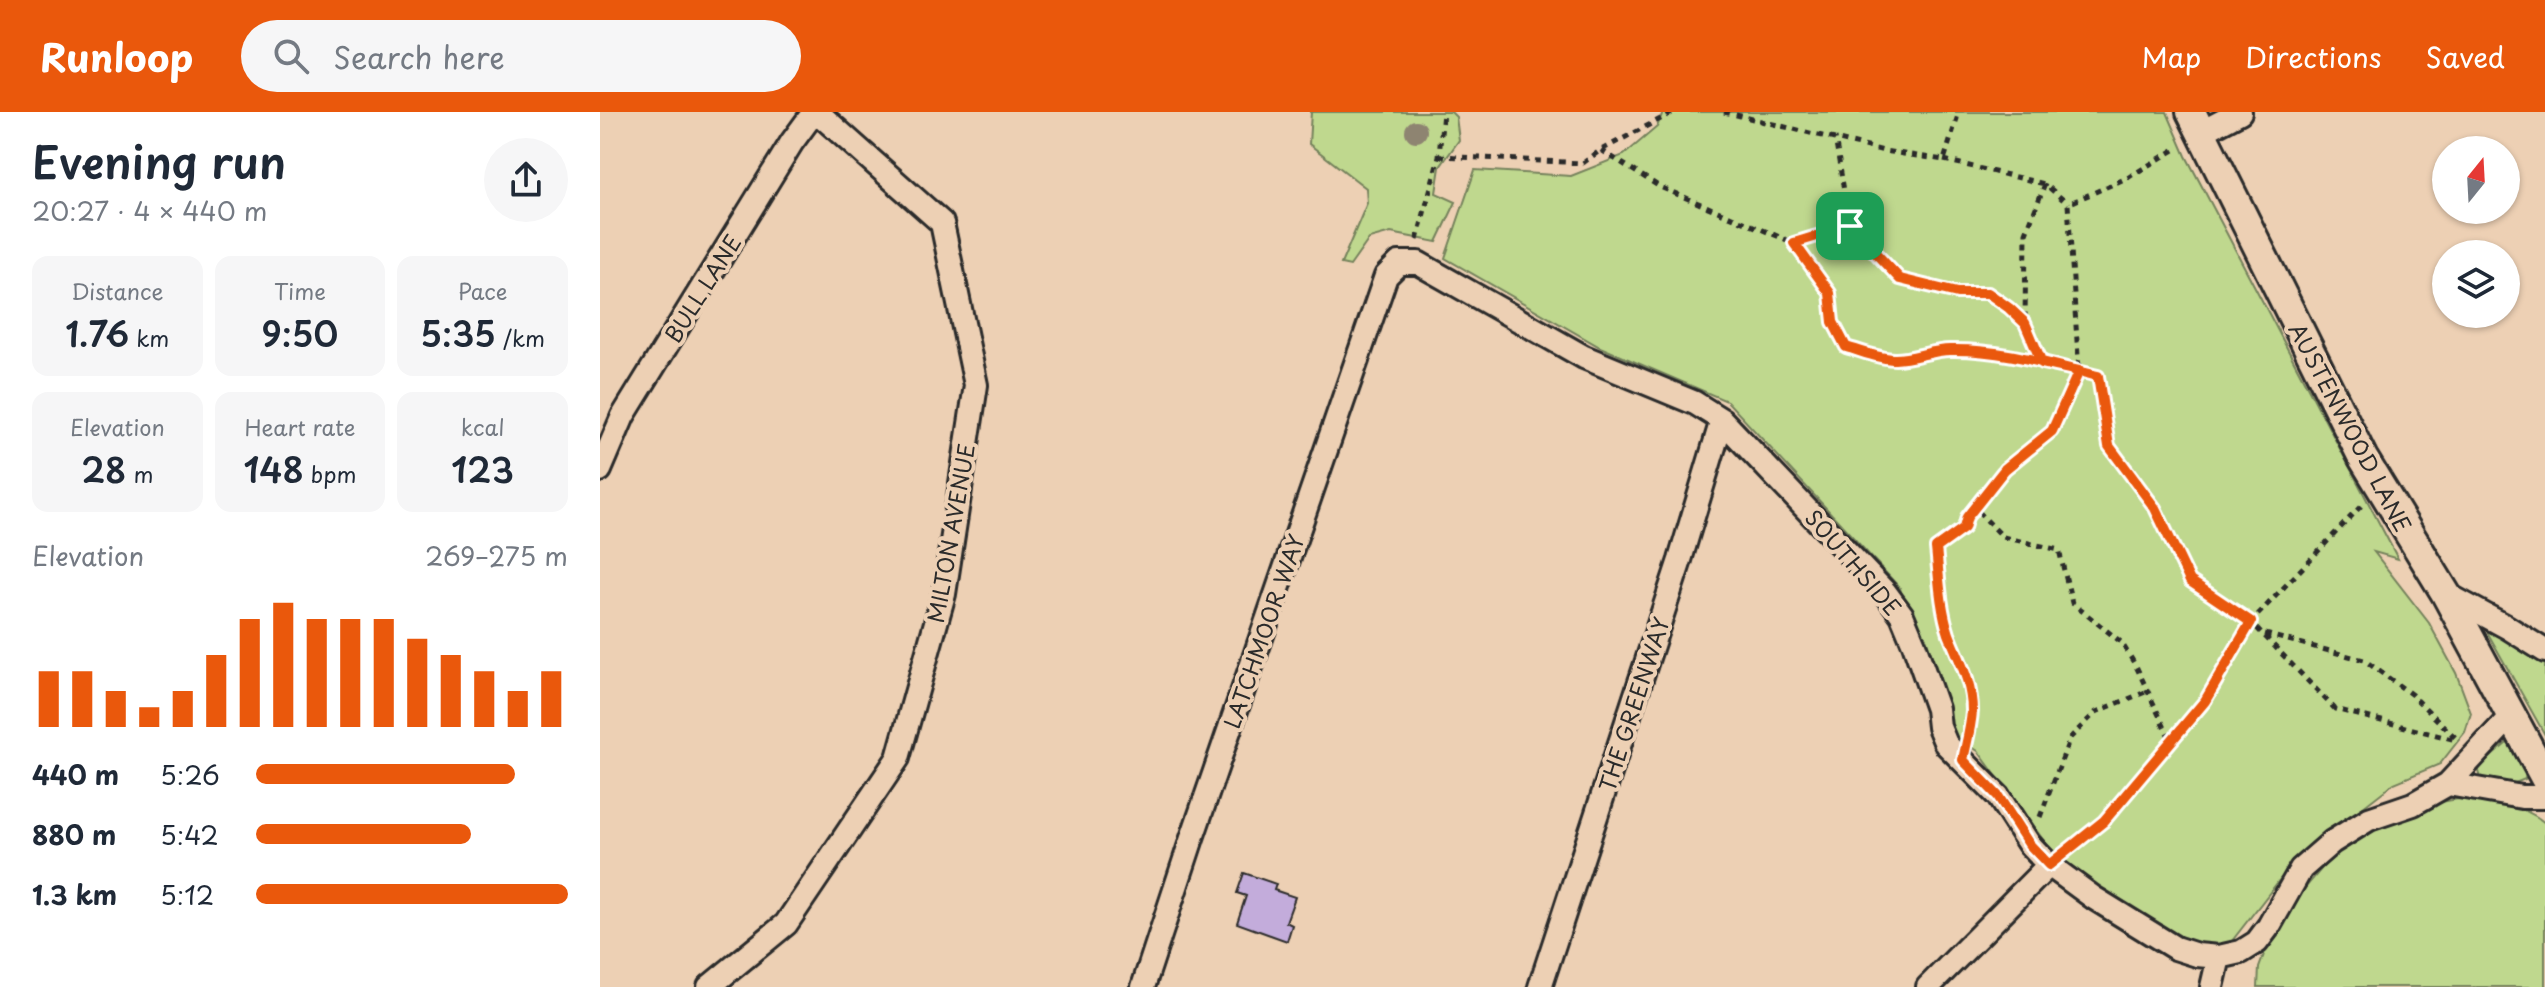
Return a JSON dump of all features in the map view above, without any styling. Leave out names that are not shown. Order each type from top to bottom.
[{"type":"street","name":"BULL LANE","points":[[600,470],[623,416],[792,142],[816,112]]},
{"type":"street","name":"MILTON AVENUE","points":[[709,987],[786,924],[898,758],[944,594],[976,385],[942,223],[816,112]]},
{"type":"street","points":[[2196,123],[2240,112]]},
{"type":"street","name":"AUSTENWOOD LANE","points":[[2196,123],[2379,489],[2446,594],[2545,778]]},
{"type":"street","name":"LATCHMOOR WAY","points":[[1143,987],[1386,276],[1399,263],[1418,263]]},
{"type":"street","name":"SOUTHSIDE","points":[[1418,263],[1584,357],[1695,403],[1722,420],[1781,479],[1894,603],[1925,672],[1946,744],[1998,796],[2029,844],[2049,865],[2094,898],[2175,948],[2197,955],[2219,957]]},
{"type":"street","name":"THE GREENWAY","points":[[1540,987],[1680,560],[1722,420]]},
{"type":"street","points":[[2446,594],[2545,651]]},
{"type":"street","points":[[2212,987],[2219,957],[2241,952],[2257,942],[2301,869],[2332,842],[2369,819],[2413,804],[2448,784],[2467,747],[2512,715]]},
{"type":"street","points":[[2448,784],[2522,797],[2545,797]]},
{"type":"street","points":[[1928,987],[2049,865]]},
{"type":"path","points":[[1418,263],[1416,236],[1439,156],[1443,112]]},
{"type":"path","points":[[1439,156],[1583,163],[1601,150],[1674,112]]},
{"type":"path","points":[[1724,112],[1884,151],[1944,160],[2045,184],[2068,204],[2079,371],[2052,431],[2005,469],[1967,517],[1964,528],[1936,548],[1946,621],[1967,674],[1972,712],[1963,760]]},
{"type":"path","points":[[1944,160],[1959,112]]},
{"type":"path","points":[[2068,204],[2129,177],[2196,123]]},
{"type":"path","points":[[1835,138],[1850,226],[1900,279],[1957,293],[1988,293],[2025,323]]},
{"type":"path","points":[[1601,150],[1660,187],[1794,243],[1830,293],[1833,322],[1846,347],[1894,360],[1948,350],[2004,353],[2098,376],[2109,446],[2155,508],[2190,581],[2251,622],[2335,709],[2467,747]]},
{"type":"path","points":[[2042,363],[2025,323],[2026,233],[2045,184]]},
{"type":"path","points":[[1794,243],[1850,226]]},
{"type":"path","points":[[2049,865],[2104,821],[2205,701],[2251,622],[2345,520],[2379,489]]},
{"type":"path","points":[[1975,508],[2003,537],[2059,550],[2072,603],[2121,642],[2171,741]]},
{"type":"path","points":[[2264,634],[2364,660],[2412,695],[2467,747]]},
{"type":"path","points":[[2029,844],[2070,738],[2096,712],[2148,691]]},
{"type":"green space","points":[[1311,112],[1451,112],[1456,117],[1459,140],[1440,167],[1436,193],[1456,202],[1437,242],[1391,233],[1369,239],[1350,266],[1341,264],[1367,203],[1366,188],[1309,144]]},
{"type":"green space","points":[[1663,112],[2167,112],[2186,156],[2398,559],[2374,552],[2429,623],[2456,673],[2471,713],[2465,732],[2440,764],[2394,783],[2295,860],[2228,946],[2184,943],[2144,923],[2068,866],[2047,845],[1978,751],[1939,727],[1900,588],[1727,401],[1600,347],[1445,258],[1475,170],[1571,176],[1624,155],[1657,127]]},
{"type":"green space","points":[[2482,625],[2545,661],[2545,735],[2486,630]]},
{"type":"green space","points":[[2507,743],[2520,759],[2525,779],[2515,783],[2481,778],[2478,768]]},
{"type":"green space","points":[[2458,799],[2515,807],[2545,823],[2545,987],[2258,987],[2259,968],[2266,949],[2288,908],[2339,848],[2429,804]]},
{"type":"building","points":[[1244,873],[1276,884],[1274,890],[1295,897],[1286,922],[1292,925],[1287,941],[1237,923],[1246,896],[1237,893]]},
{"type":"route","points":[[1850,226],[1794,243],[1830,293],[1833,322],[1846,347],[1894,360],[1948,350],[2004,353],[2042,363],[2079,371],[2098,376],[2109,446],[2155,508],[2190,581],[2251,622],[2205,701],[2104,821],[2049,865],[2029,844],[1998,796],[1963,760],[1972,712],[1967,674],[1949,633],[1936,548],[1964,528],[1967,517],[2005,469],[2052,431],[2079,371],[2042,363],[2025,323],[1988,293],[1957,293],[1900,279],[1850,226]]}]
